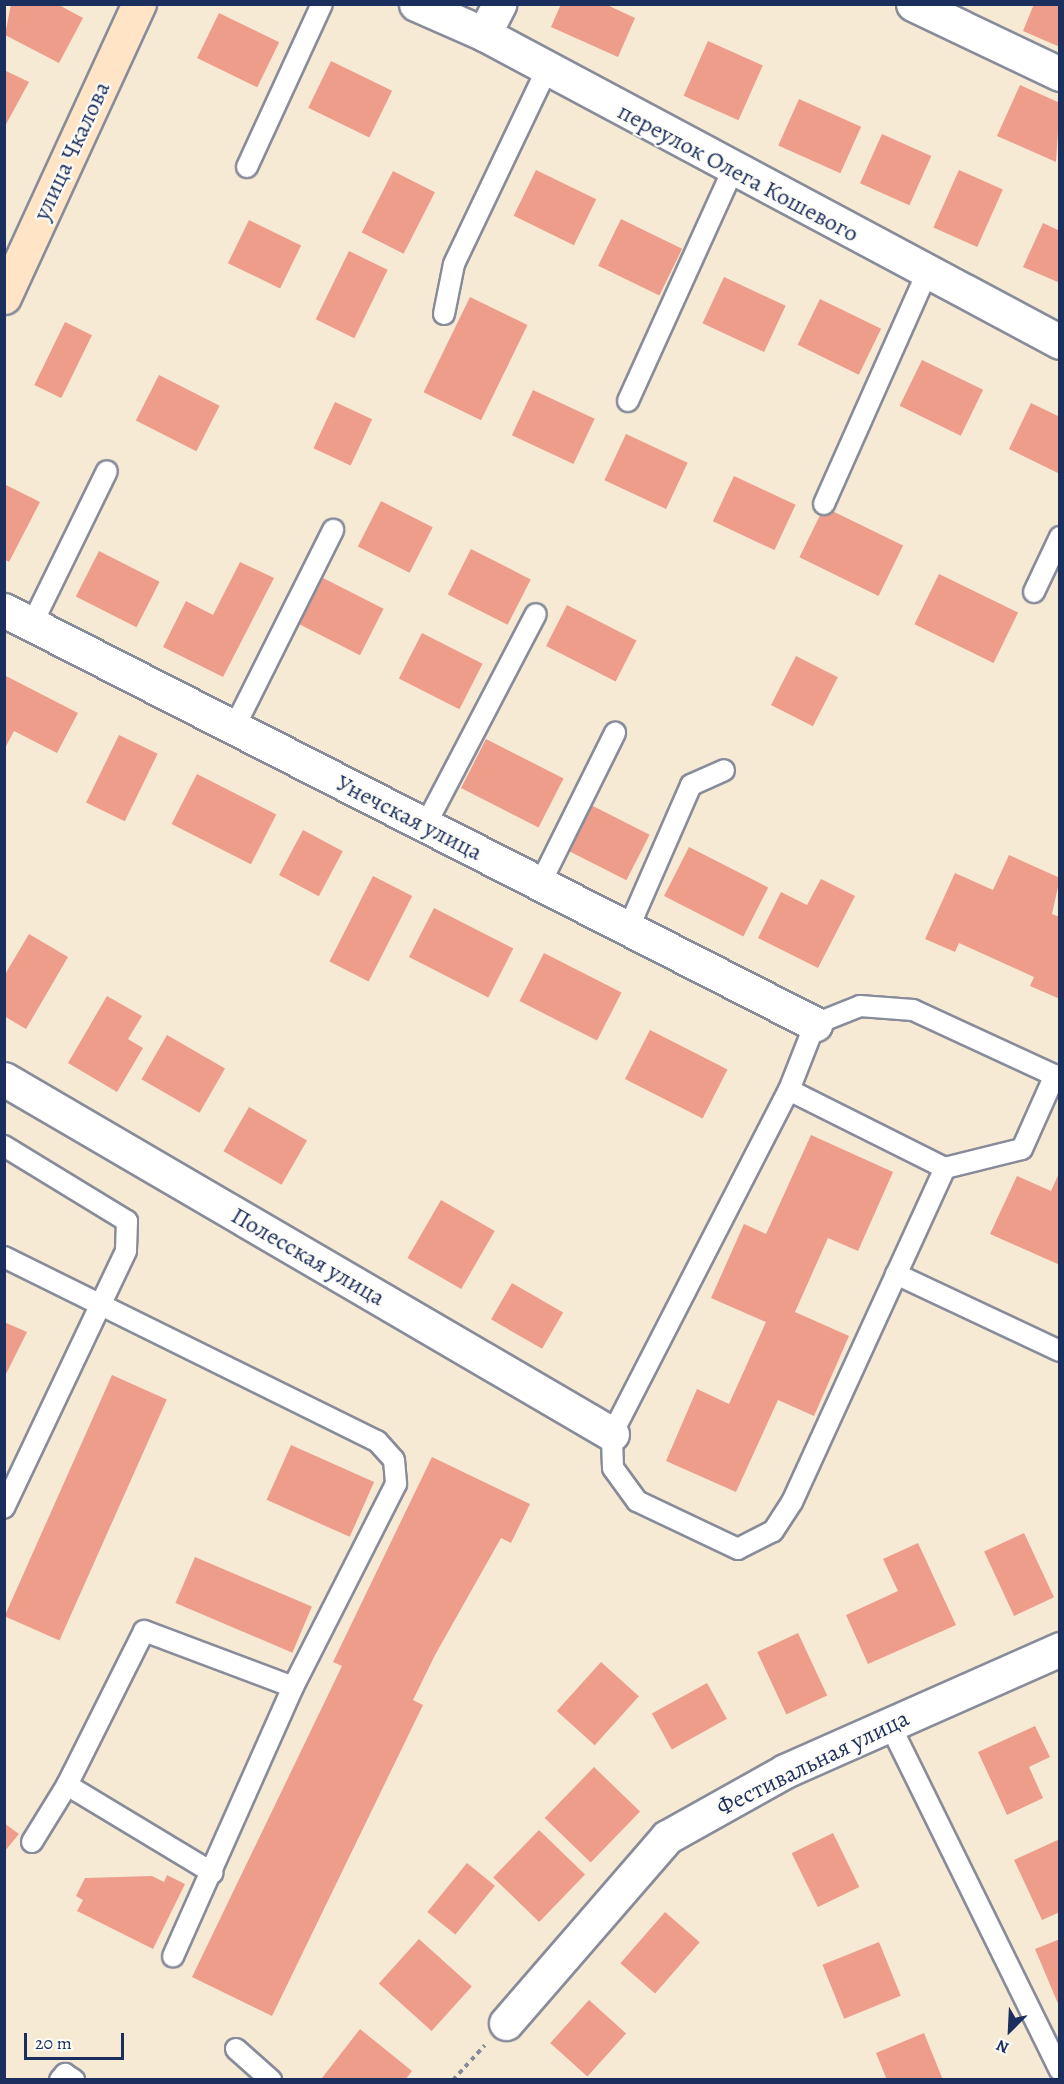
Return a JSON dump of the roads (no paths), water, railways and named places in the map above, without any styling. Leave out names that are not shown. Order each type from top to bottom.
[{"type":"street","name":"улица Чкалова","points":[[4,297],[139,4]]},
{"type":"street","name":"переулок Олега Кошевого","points":[[416,4],[484,34],[546,71],[1059,342]]},
{"type":"street","points":[[484,34],[500,4]]},
{"type":"street","points":[[913,4],[1059,74]]},
{"type":"street","name":"Унечская улица","points":[[18,617],[233,730],[628,927],[815,1024]]},
{"type":"street","name":"Полесская улица","points":[[4,1079],[612,1434]]},
{"type":"street","name":"Фестивальная улица","points":[[506,2023],[667,1837],[785,1771],[1059,1649]]},
{"type":"lane","points":[[247,167],[322,4]]},
{"type":"lane","points":[[444,314],[454,264],[546,71]]},
{"type":"lane","points":[[628,401],[733,170]]},
{"type":"lane","points":[[824,504],[927,273]]},
{"type":"lane","points":[[18,617],[107,471]]},
{"type":"lane","points":[[233,730],[333,530]]},
{"type":"lane","points":[[1034,592],[1059,537]]},
{"type":"lane","points":[[425,826],[536,614]]},
{"type":"lane","points":[[540,884],[615,734]]},
{"type":"lane","points":[[628,927],[691,785],[724,770]]},
{"type":"lane","points":[[789,1089],[945,1168],[1022,1149],[1057,1077],[913,1010],[860,1006],[815,1024],[789,1089],[612,1434],[613,1468],[637,1501],[738,1549],[773,1531],[945,1168]]},
{"type":"lane","points":[[4,1146],[127,1221],[126,1251],[4,1508]]},
{"type":"lane","points":[[4,1257],[99,1307],[377,1441],[394,1460],[396,1484],[293,1687],[213,1873],[173,1956]]},
{"type":"lane","points":[[896,1274],[1059,1351]]},
{"type":"lane","points":[[32,1842],[67,1785],[144,1631],[293,1687]]},
{"type":"lane","points":[[890,1725],[1059,2070]]},
{"type":"lane","points":[[67,1785],[213,1873]]},
{"type":"lane","points":[[236,2049],[270,2079]]},
{"type":"lane","points":[[60,2079],[65,2074],[74,2079]]}]
